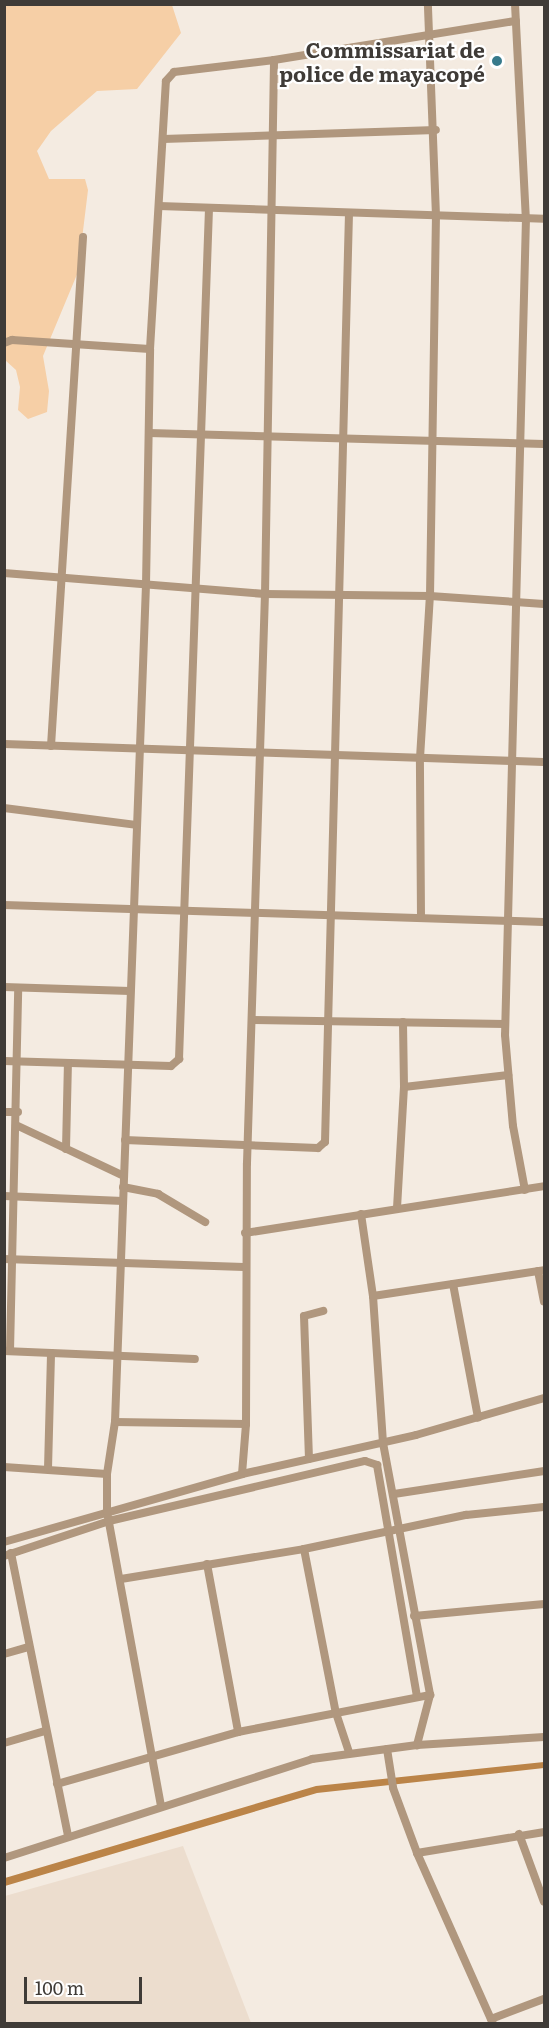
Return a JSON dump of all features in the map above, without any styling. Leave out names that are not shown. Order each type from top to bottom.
[{"type":"street","points":[[421,917],[420,758],[430,596],[436,216],[436,130],[428,4]]},
{"type":"street","points":[[515,4],[526,218],[512,761],[505,919],[508,1076],[525,1190]]},
{"type":"street","points":[[161,1806],[107,1511],[107,1474],[116,1422],[138,748],[146,585],[150,349],[163,139],[170,73],[274,60],[516,21]]},
{"type":"street","points":[[242,1474],[246,1424],[244,1267],[247,1146],[258,752],[265,594],[274,60]]},
{"type":"street","points":[[163,139],[273,138],[436,130]]},
{"type":"street","points":[[159,206],[209,210],[544,219]]},
{"type":"street","points":[[4,1061],[128,1066],[178,1063],[192,750],[209,210]]},
{"type":"street","points":[[125,1140],[247,1146],[324,1145],[333,754],[341,596],[341,438],[349,214]]},
{"type":"street","points":[[51,746],[59,579],[83,237]]},
{"type":"street","points":[[4,343],[74,343],[150,349]]},
{"type":"street","points":[[149,434],[544,444]]},
{"type":"street","points":[[4,573],[265,594],[430,596],[544,604]]},
{"type":"street","points":[[4,744],[544,762]]},
{"type":"street","points":[[4,808],[136,825]]},
{"type":"street","points":[[4,905],[133,907],[544,922]]},
{"type":"street","points":[[4,987],[130,991]]},
{"type":"street","points":[[18,988],[18,1112],[15,1196],[9,1260],[7,1351],[195,1359]]},
{"type":"street","points":[[252,1020],[506,1024]]},
{"type":"street","points":[[397,1208],[404,1087],[403,1023]]},
{"type":"street","points":[[66,1149],[68,1064]]},
{"type":"street","points":[[404,1087],[508,1076]]},
{"type":"street","points":[[4,1112],[18,1112]]},
{"type":"street","points":[[16,1125],[124,1176]]},
{"type":"street","points":[[245,1233],[544,1186]]},
{"type":"street","points":[[123,1187],[158,1194],[205,1222]]},
{"type":"street","points":[[4,1196],[123,1201]]},
{"type":"street","points":[[361,1214],[373,1296],[383,1443],[429,1695],[417,1745]]},
{"type":"street","points":[[9,1260],[244,1267]]},
{"type":"street","points":[[373,1296],[541,1270],[544,1301]]},
{"type":"street","points":[[453,1284],[477,1418]]},
{"type":"street","points":[[309,1459],[304,1316],[323,1311]]},
{"type":"street","points":[[48,1469],[51,1353]]},
{"type":"street","points":[[4,1542],[242,1474],[383,1443],[544,1398]]},
{"type":"street","points":[[116,1422],[246,1424]]},
{"type":"street","points":[[68,1836],[8,1554],[109,1521],[366,1461],[377,1465],[386,1532],[417,1697]]},
{"type":"street","points":[[4,1467],[107,1474]]},
{"type":"street","points":[[394,1494],[544,1471]]},
{"type":"street","points":[[121,1579],[304,1549],[466,1515],[544,1508]]},
{"type":"street","points":[[304,1549],[336,1713],[349,1752]]},
{"type":"street","points":[[207,1564],[238,1732]]},
{"type":"street","points":[[414,1616],[544,1604]]},
{"type":"street","points":[[4,1654],[28,1647]]},
{"type":"street","points":[[57,1784],[238,1732],[429,1695]]},
{"type":"street","points":[[4,1743],[45,1731]]},
{"type":"street","points":[[4,1858],[312,1759],[349,1752],[417,1745],[544,1737]]},
{"type":"street","points":[[387,1749],[393,1788],[417,1853],[492,2021],[544,1999]]},
{"type":"street","points":[[417,1853],[519,1834],[544,1832]]},
{"type":"street","points":[[519,1834],[544,1902]]},
{"type":"shaded area","points":[[4,5],[172,5],[181,33],[137,89],[97,91],[51,131],[37,151],[49,179],[85,179],[88,190],[78,272],[43,356],[49,391],[47,412],[28,419],[18,410],[20,387],[16,370],[5,360]]},
{"type":"shaded area","points":[[544,1762],[544,1768],[317,1793],[5,1886],[5,1878],[316,1786]]},
{"type":"shaded area","points":[[183,1846],[251,2023],[5,2023],[5,1896]]},
{"type":"place","name":"Commissariat de police de mayacopé","points":[[497,61]]}]
